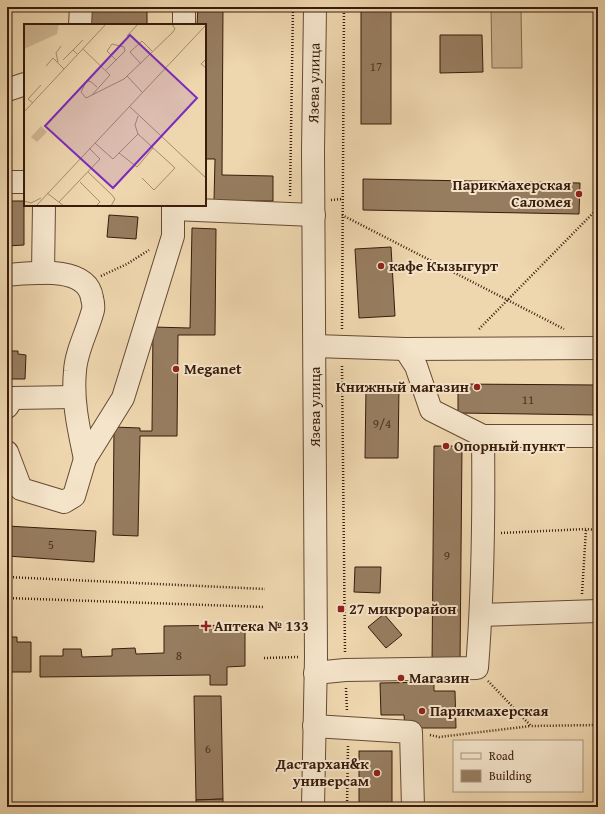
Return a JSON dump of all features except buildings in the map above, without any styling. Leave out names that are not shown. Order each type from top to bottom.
[{"type":"street","points":[[80,24],[81,7]]},
{"type":"street","points":[[184,7],[184,24]]},
{"type":"street","name":"Язева улица","points":[[313,807],[315,674],[315,346],[313,151],[315,7]]},
{"type":"street","points":[[7,90],[24,84]]},
{"type":"street","points":[[7,182],[24,182]]},
{"type":"street","points":[[43,272],[44,206]]},
{"type":"street","points":[[7,452],[21,488],[64,502],[74,496],[85,459],[123,398],[173,236],[173,207],[291,215],[314,215]]},
{"type":"street","points":[[7,276],[43,272],[72,276],[83,281],[91,291],[94,308],[75,370],[74,397],[85,459]]},
{"type":"street","points":[[315,346],[405,349],[598,348]]},
{"type":"street","points":[[405,349],[416,366],[431,410],[483,436],[598,436]]},
{"type":"street","points":[[7,407],[13,398],[74,397]]},
{"type":"street","points":[[315,674],[345,670],[477,668],[481,615],[484,533],[483,436]]},
{"type":"street","points":[[481,615],[590,612]]},
{"type":"street","points":[[314,726],[412,732],[413,807]]},
{"type":"path","points":[[291,215],[294,7]]},
{"type":"path","points":[[460,348],[510,300],[598,208]]},
{"type":"path","points":[[342,215],[571,332]]},
{"type":"path","points":[[83,281],[107,274],[127,264],[173,236]]},
{"type":"path","points":[[586,528],[590,612]]},
{"type":"path","points":[[484,533],[586,528],[598,530]]},
{"type":"path","points":[[7,577],[265,589]]},
{"type":"path","points":[[7,598],[264,606]]},
{"type":"path","points":[[477,668],[532,726]]},
{"type":"path","points":[[412,732],[439,737],[532,726],[598,725]]},
{"type":"path","points":[[347,807],[348,727]]},
{"type":"shaded area","points":[[491,9],[521,9],[522,68],[492,68]]},
{"type":"place","name":"Парикмахерская Саломея","points":[[579,194]]},
{"type":"place","name":"кафе Кызыгурт","points":[[381,266]]},
{"type":"place","name":"Meganet","points":[[176,369]]},
{"type":"place","name":"Книжный магазин","points":[[477,387]]},
{"type":"place","name":"Опорный пункт","points":[[446,446]]},
{"type":"place","name":"27 микрорайон","points":[[341,609]]},
{"type":"place","name":"Аптека № 133","points":[[206,626]]},
{"type":"place","name":"Магазин","points":[[401,678]]},
{"type":"place","name":"Парикмахерская","points":[[422,711]]},
{"type":"place","name":"Дастархан&к универсам","points":[[377,773]]}]
